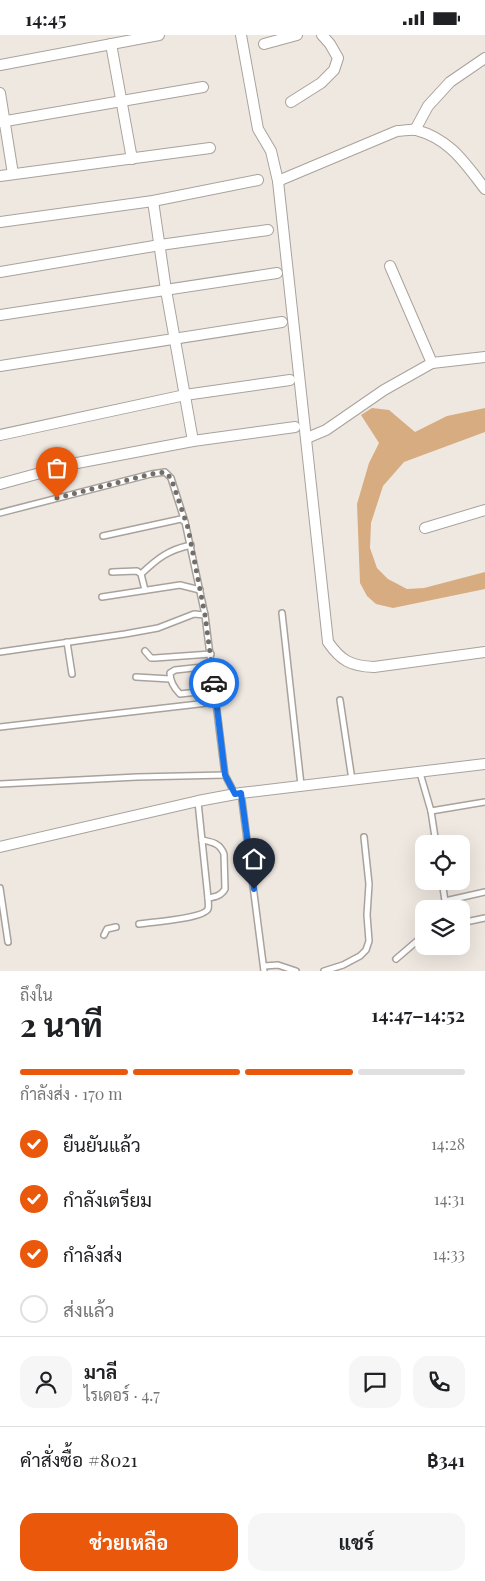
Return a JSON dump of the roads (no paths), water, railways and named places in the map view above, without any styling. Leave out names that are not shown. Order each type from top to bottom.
[{"type":"street","points":[[0,65],[159,35]]},
{"type":"street","points":[[241,35],[258,129],[271,151],[278,181],[328,642],[343,660],[353,664],[374,667],[485,652]]},
{"type":"street","points":[[264,44],[297,35]]},
{"type":"street","points":[[291,102],[321,83],[334,70],[338,58],[322,35]]},
{"type":"street","points":[[111,44],[132,159]]},
{"type":"street","points":[[414,130],[428,106],[450,82],[485,58]]},
{"type":"street","points":[[2,121],[203,87]]},
{"type":"street","points":[[0,93],[2,121],[13,174]]},
{"type":"street","points":[[278,181],[397,131],[414,130],[443,141],[463,159],[485,189]]},
{"type":"street","points":[[0,176],[210,148]]},
{"type":"street","points":[[0,222],[153,201],[258,180]]},
{"type":"street","points":[[153,201],[166,290],[193,441]]},
{"type":"street","points":[[0,272],[268,229]]},
{"type":"street","points":[[390,266],[432,363]]},
{"type":"street","points":[[0,315],[276,273]]},
{"type":"street","points":[[0,366],[282,323]]},
{"type":"street","points":[[307,438],[326,430],[384,390],[432,363],[485,357]]},
{"type":"street","points":[[0,435],[185,395],[290,380]]},
{"type":"street","points":[[0,484],[77,463],[193,441],[295,427]]},
{"type":"street","points":[[425,528],[485,509]]},
{"type":"street","points":[[0,847],[238,793],[485,764]]},
{"type":"lane","points":[[0,513],[151,474],[165,472],[171,478],[191,545],[205,615],[225,775],[238,793],[264,968],[278,965],[296,971]]},
{"type":"lane","points":[[104,536],[181,519],[185,522]]},
{"type":"lane","points":[[141,574],[167,553],[191,545]]},
{"type":"lane","points":[[112,572],[137,571],[141,574],[145,590]]},
{"type":"lane","points":[[102,597],[180,585],[200,590]]},
{"type":"lane","points":[[282,613],[301,785]]},
{"type":"lane","points":[[0,652],[158,628],[194,614],[205,615]]},
{"type":"lane","points":[[67,642],[72,674]]},
{"type":"lane","points":[[145,651],[155,659],[211,654]]},
{"type":"lane","points":[[212,665],[175,670],[170,673],[170,679],[180,694],[215,690]]},
{"type":"lane","points":[[136,677],[170,679]]},
{"type":"lane","points":[[340,700],[352,780]]},
{"type":"lane","points":[[0,727],[216,701]]},
{"type":"lane","points":[[420,773],[431,811],[435,835]]},
{"type":"lane","points":[[0,784],[128,777],[225,775]]},
{"type":"lane","points":[[139,924],[197,916],[207,911],[209,907],[198,801]]},
{"type":"lane","points":[[431,811],[485,802]]},
{"type":"lane","points":[[324,971],[343,965],[360,956],[366,950],[369,941],[366,915],[369,884],[364,837]]},
{"type":"lane","points":[[202,840],[218,844],[224,854],[225,889],[223,894],[208,897]]},
{"type":"lane","points":[[0,888],[8,942]]},
{"type":"lane","points":[[449,900],[485,892]]},
{"type":"lane","points":[[470,921],[485,918]]},
{"type":"lane","points":[[104,935],[107,929],[116,927]]},
{"type":"lane","points":[[396,959],[415,943]]}]
